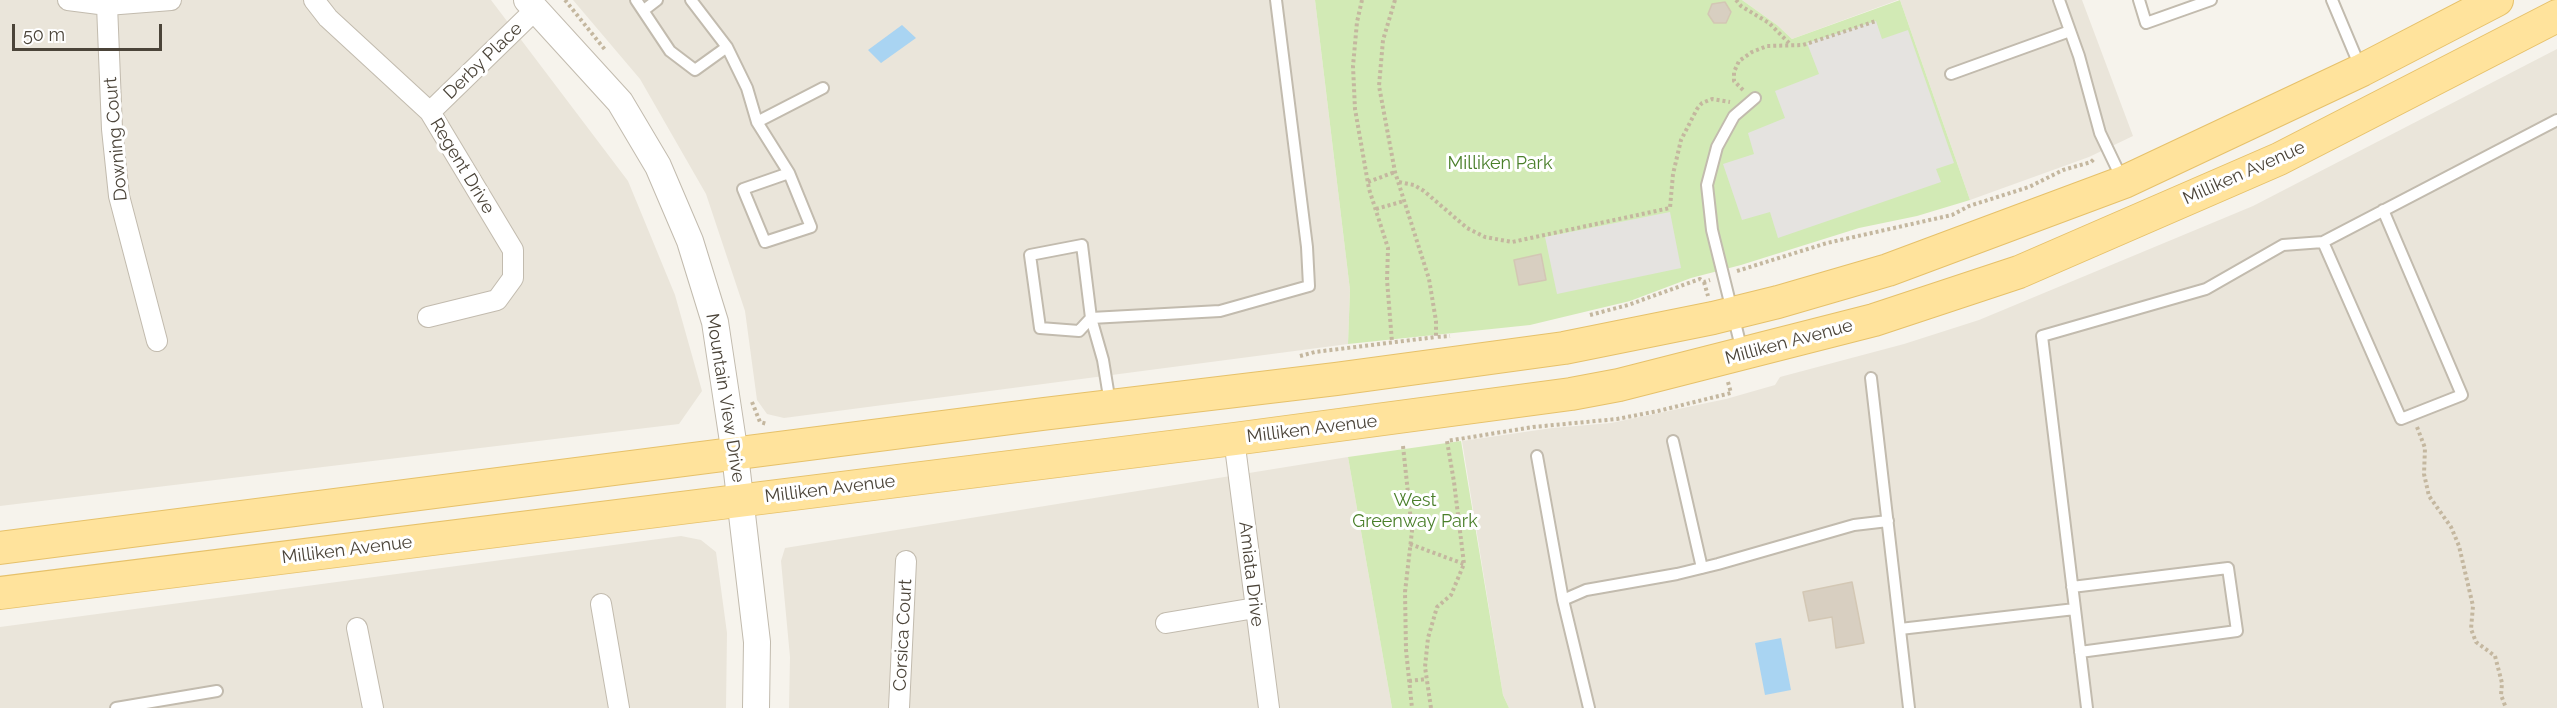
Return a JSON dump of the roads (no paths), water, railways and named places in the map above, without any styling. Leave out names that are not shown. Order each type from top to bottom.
[{"type":"main road","points":[[0,548],[1336,379],[1564,348],[1733,313],[1888,270],[2124,182],[2362,70],[2497,0]]},
{"type":"main road","name":"Milliken Avenue","points":[[0,593],[1234,439],[1572,394],[1743,354],[1874,320],[2019,272],[2279,159],[2557,16]]},
{"type":"street","points":[[68,0],[107,5],[171,0]]},
{"type":"street","name":"Regent Drive","points":[[314,0],[328,18],[430,112],[513,250],[513,278],[497,300],[428,317]]},
{"type":"street","name":"Derby Place","points":[[430,112],[536,3]]},
{"type":"street","name":"Mountain View Drive","points":[[536,3],[621,102],[658,166],[690,241],[715,322],[735,455],[757,642],[756,708]]},
{"type":"street","name":"Downing Court","points":[[107,5],[112,129],[118,196],[157,341]]},
{"type":"street","name":"Amiata Drive","points":[[1234,439],[1269,708]]},
{"type":"street","name":"Corsica Court","points":[[899,708],[906,561]]},
{"type":"street","points":[[601,604],[619,708]]},
{"type":"street","points":[[1166,623],[1255,608]]},
{"type":"street","points":[[357,628],[373,708]]},
{"type":"lane","points":[[636,0],[670,51],[694,70],[728,47]]},
{"type":"lane","points":[[644,10],[657,0]]},
{"type":"lane","points":[[691,0],[728,47],[747,88],[757,122],[789,173],[811,227],[765,242],[744,189],[789,173]]},
{"type":"lane","points":[[1110,406],[1102,360],[1091,318],[1082,245],[1030,255],[1040,328],[1079,331],[1091,318],[1220,311],[1309,286],[1307,247],[1276,0]]},
{"type":"lane","points":[[2059,0],[2100,133],[2124,182]]},
{"type":"lane","points":[[2139,0],[2146,23],[2209,0]]},
{"type":"lane","points":[[2332,0],[2362,70]]},
{"type":"lane","points":[[1951,74],[2070,31]]},
{"type":"lane","points":[[757,122],[823,88]]},
{"type":"lane","points":[[1743,354],[1713,230],[1707,185],[1717,147],[1734,116],[1755,98]]},
{"type":"lane","points":[[2087,708],[2042,336],[2206,290],[2283,245],[2323,242],[2557,120]]},
{"type":"lane","points":[[2323,242],[2401,419],[2462,395],[2383,210]]},
{"type":"lane","points":[[1871,378],[1909,708]]},
{"type":"lane","points":[[1673,441],[1702,568]]},
{"type":"lane","points":[[1537,456],[1563,600],[1589,708]]},
{"type":"lane","points":[[1563,600],[1586,590],[1702,568],[1844,527],[1888,521]]},
{"type":"lane","points":[[2072,587],[2228,568],[2237,631],[2080,652]]},
{"type":"lane","points":[[1900,629],[2075,609]]},
{"type":"lane","points":[[116,708],[150,705],[217,691]]},
{"type":"water","points":[[902,25],[916,38],[881,63],[868,50]]},
{"type":"water","points":[[1781,638],[1791,690],[1765,695],[1755,643]]},
{"type":"park label","name":"Milliken Park","points":[[1500,164]]},
{"type":"park label","name":"West Greenway Park","points":[[1415,511]]}]
